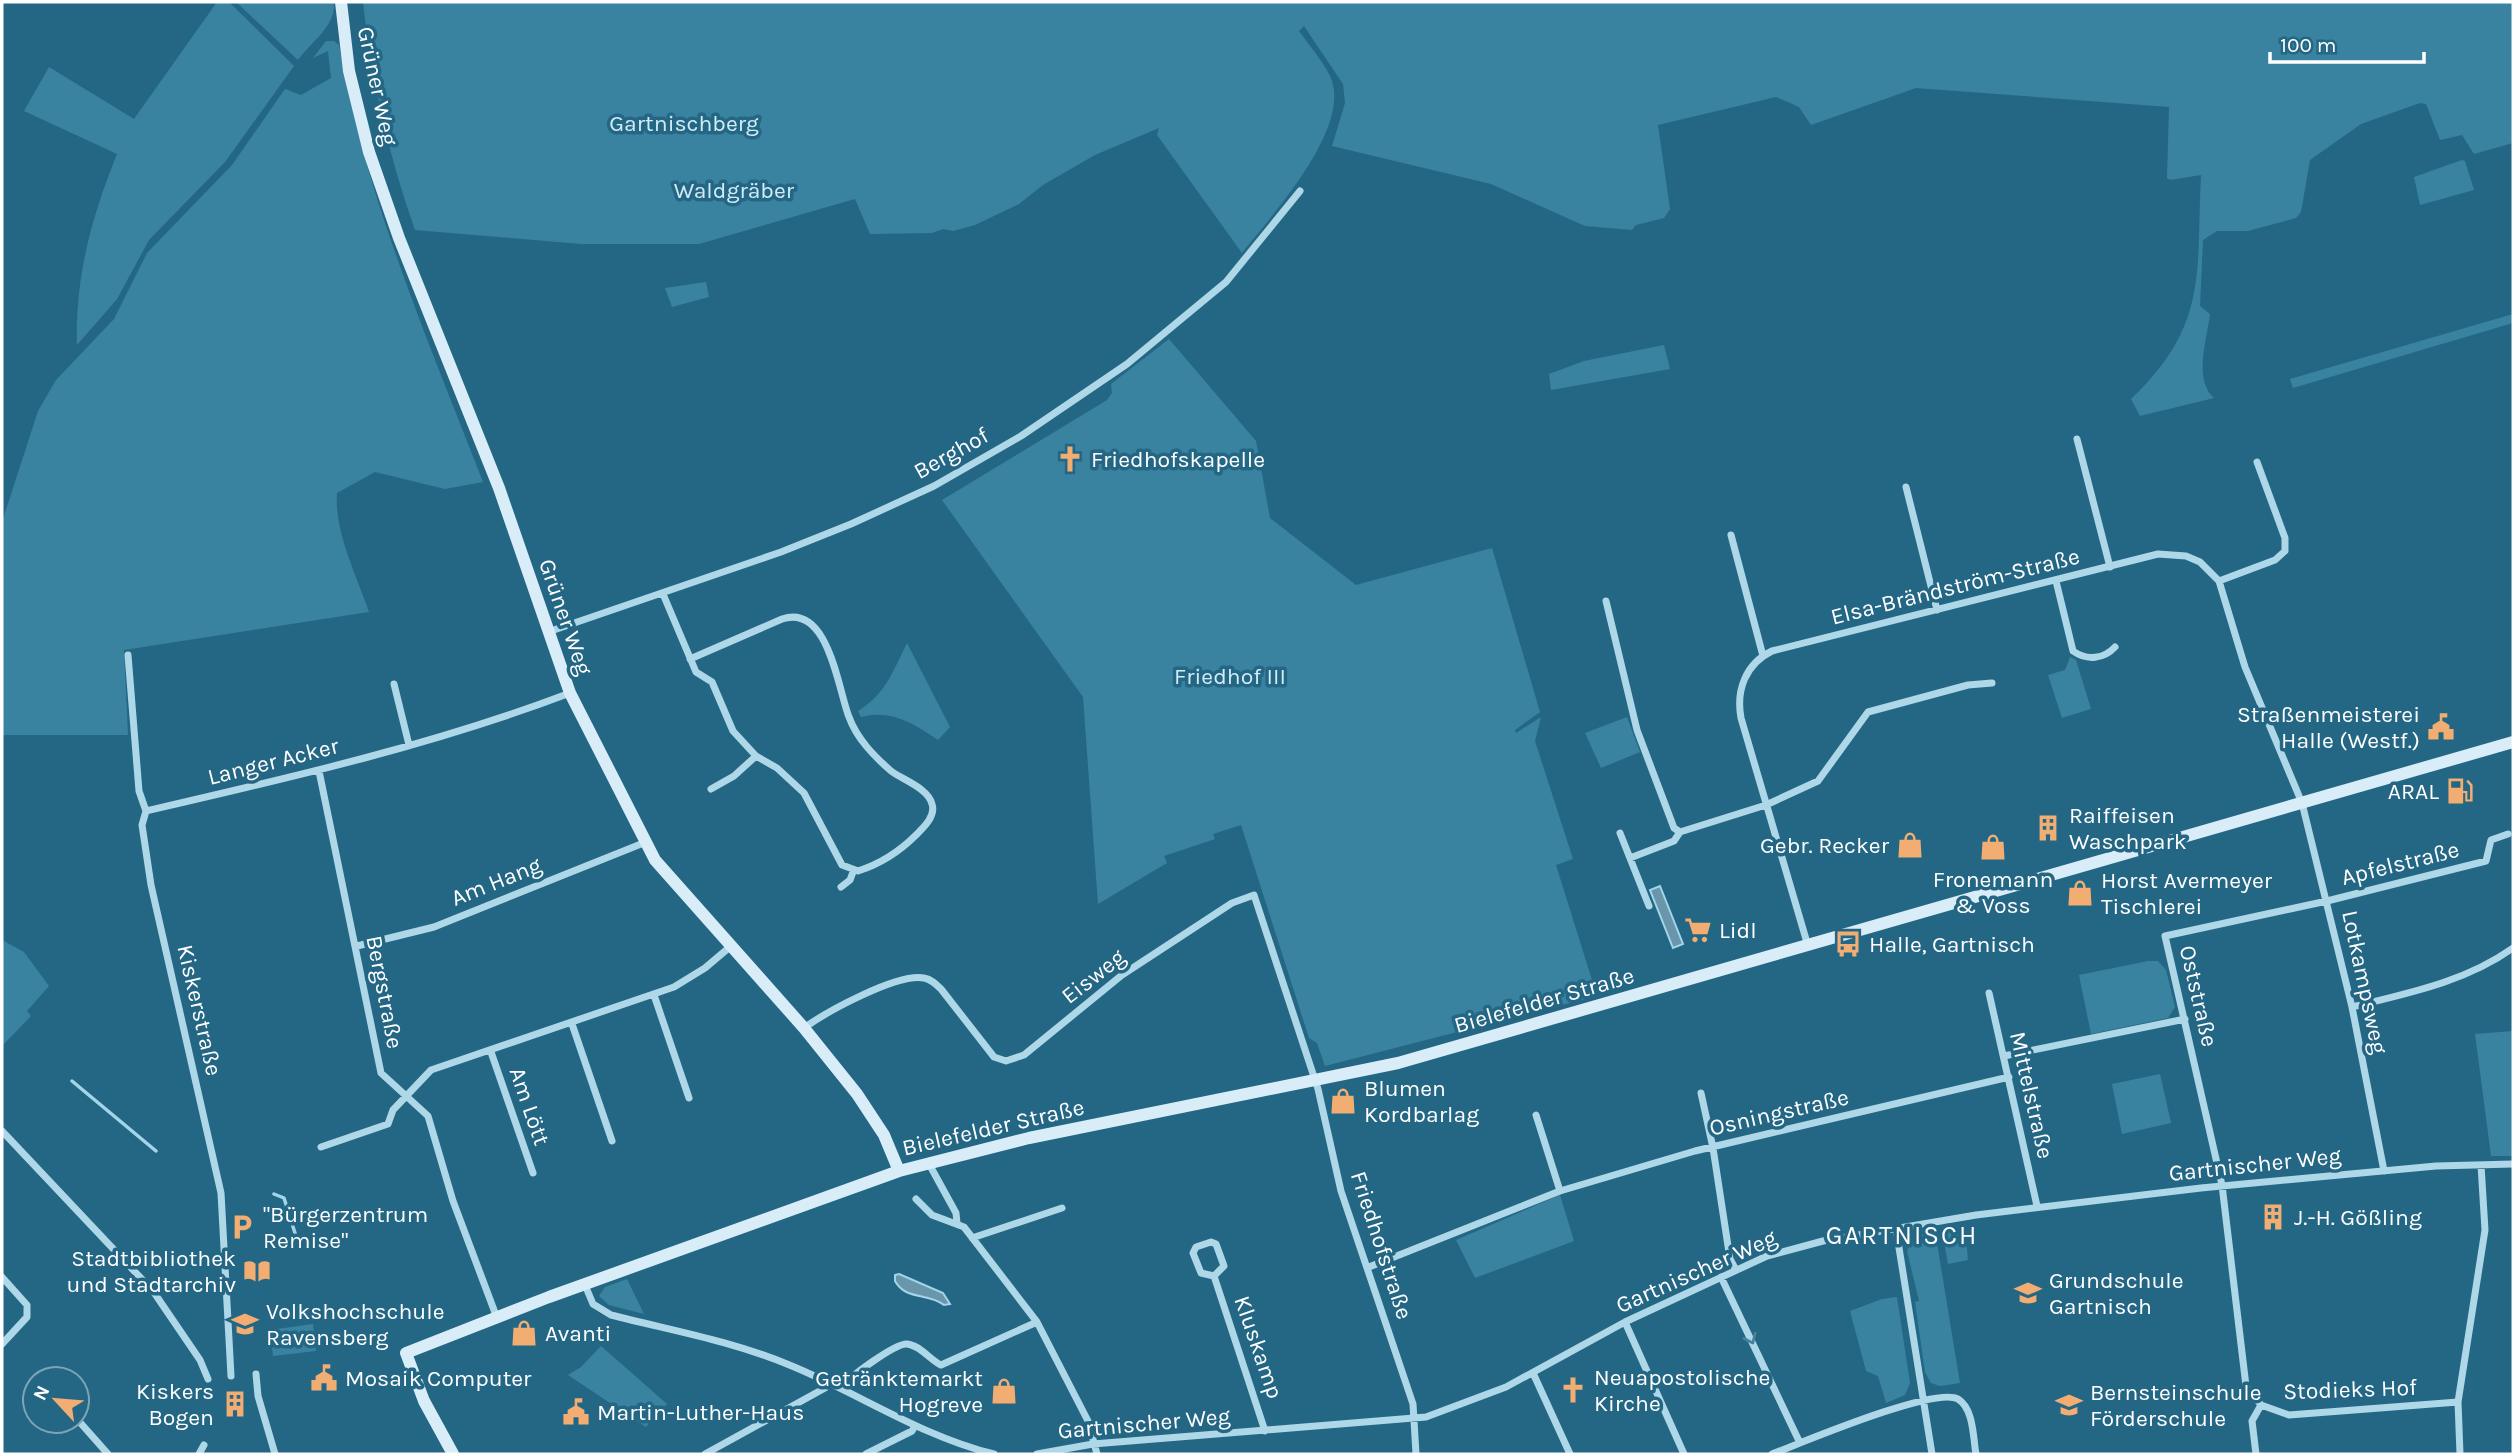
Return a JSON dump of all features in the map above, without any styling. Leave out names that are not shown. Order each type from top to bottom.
[{"type":"street","name":"Grüner Weg","points":[[341,2],[349,71],[369,152],[399,238],[499,488],[570,693],[655,860],[804,1028],[877,1125],[899,1171]]},
{"type":"street","name":"Berghof","points":[[547,632],[663,594],[851,524],[934,486],[1021,436],[1127,364],[1226,282],[1300,191]]},
{"type":"street","points":[[2077,439],[2110,567]]},
{"type":"street","points":[[2257,462],[2285,538],[2285,551],[2275,560],[2219,581],[2245,667],[2302,803]]},
{"type":"street","points":[[1906,486],[1937,610]]},
{"type":"street","points":[[1731,535],[1763,656],[1743,682],[1739,706],[1808,946]]},
{"type":"street","name":"Elsa-Brändström-Straße","points":[[1763,656],[1937,610],[2172,553],[2200,562],[2219,581]]},
{"type":"street","points":[[2056,581],[2073,651],[2090,659],[2109,653],[2115,647]]},
{"type":"street","points":[[663,594],[696,672],[712,682],[733,731],[756,756],[777,768],[804,793],[836,858],[853,872]]},
{"type":"street","points":[[1606,601],[1637,730],[1674,828],[1680,832]]},
{"type":"street","points":[[690,659],[788,616],[805,619],[820,636],[834,662],[847,712],[860,738],[894,773],[929,797],[933,810],[926,825],[899,850],[866,869],[853,872]]},
{"type":"street","name":"Kiskerstraße","points":[[128,654],[139,791],[146,811],[142,825],[151,885],[221,1193],[231,1376]]},
{"type":"street","points":[[1630,858],[1674,841],[1680,832],[1766,805],[1818,781],[1868,712],[1968,685],[1992,683]]},
{"type":"street","points":[[394,684],[409,745]]},
{"type":"street","name":"Langer Acker","points":[[146,811],[319,771],[493,722],[570,693]]},
{"type":"street","name":"Bielefelder Straße","points":[[453,1454],[424,1401],[406,1353],[899,1171],[1029,1138],[1315,1081],[1496,1037],[2513,742]]},
{"type":"street","points":[[711,789],[734,776],[756,756]]},
{"type":"street","name":"Bergstraße","points":[[319,771],[381,1073],[428,1115],[453,1201],[497,1318]]},
{"type":"street","name":"Lotkampsweg","points":[[2302,803],[2352,1007],[2384,1171]]},
{"type":"street","points":[[1620,833],[1649,906]]},
{"type":"street","name":"Apfelstraße","points":[[2327,901],[2486,861],[2491,840],[2508,834]]},
{"type":"street","name":"Am Hang","points":[[357,946],[434,927],[646,842]]},
{"type":"street","points":[[841,887],[850,880],[853,872]]},
{"type":"street","name":"Eisweg","points":[[804,1028],[819,1017],[896,981],[922,977],[942,989],[994,1058],[1013,1061],[1024,1055],[1122,975],[1232,903],[1254,895],[1315,1081]]},
{"type":"street","name":"Oststraße","points":[[2222,1185],[2165,936],[2327,901]]},
{"type":"street","name":"Am Lött","points":[[321,1147],[388,1124],[393,1110],[431,1070],[654,995],[705,968],[731,946]]},
{"type":"street","points":[[2352,1007],[2444,984],[2488,965],[2513,948]]},
{"type":"street","name":"Mittelstraße","points":[[1989,993],[2037,1206]]},
{"type":"street","points":[[654,995],[689,1098]]},
{"type":"street","points":[[2004,1056],[2185,1019]]},
{"type":"street","points":[[572,1024],[612,1141]]},
{"type":"street","name":"Am Lött","points":[[491,1052],[533,1173]]},
{"type":"street","name":"Osningstraße","points":[[1369,1267],[1560,1191],[1713,1148],[2009,1077]]},
{"type":"street","name":"Friedhofstraße","points":[[1315,1081],[1341,1191],[1369,1267],[1413,1404],[1416,1454]]},
{"type":"street","points":[[1701,1093],[1713,1148],[1730,1259],[1736,1270]]},
{"type":"street","points":[[1536,1115],[1560,1191]]},
{"type":"street","points":[[2,1131],[153,1291],[200,1360],[208,1379]]},
{"type":"street","points":[[928,1162],[938,1185],[956,1213],[957,1223]]},
{"type":"street","name":"Gartnischer Weg","points":[[1037,1454],[1093,1444],[1414,1420],[1506,1387],[1625,1322],[1767,1255],[1823,1241],[2037,1206],[2222,1185],[2384,1171],[2513,1164]]},
{"type":"street","points":[[2460,1454],[2458,1402],[2484,1230],[2481,1165]]},
{"type":"street","name":"Stodieks Hof","points":[[2222,1185],[2246,1386],[2261,1405],[2289,1415],[2458,1402]]},
{"type":"street","points":[[916,1199],[932,1215],[957,1223],[972,1237],[1037,1322],[1082,1409],[1097,1454]]},
{"type":"street","points":[[972,1237],[1062,1208]]},
{"type":"street","points":[[1896,1229],[1932,1454]]},
{"type":"street","name":"Kluskamp","points":[[1211,1242],[1216,1244],[1224,1266],[1214,1276],[1201,1273],[1194,1253],[1196,1247],[1211,1242]]},
{"type":"street","name":"Kluskamp","points":[[1214,1276],[1265,1431]]},
{"type":"street","points":[[2,1277],[27,1305],[27,1317],[2,1344]]},
{"type":"street","points":[[1721,1277],[1800,1443]]},
{"type":"street","points":[[585,1285],[593,1304],[611,1315],[784,1363],[842,1388],[915,1426],[994,1454]]},
{"type":"street","points":[[842,1388],[850,1377],[902,1345],[912,1346],[941,1365],[1037,1322]]},
{"type":"street","points":[[1625,1322],[1684,1454]]},
{"type":"street","points":[[1533,1373],[1570,1454]]},
{"type":"street","points":[[256,1374],[258,1395],[275,1454]]},
{"type":"street","points":[[705,1454],[825,1388],[829,1382]]},
{"type":"street","points":[[1772,1454],[1923,1399],[1950,1396],[1964,1405],[1976,1454]]},
{"type":"street","points":[[2256,1454],[2252,1422],[2261,1405]]},
{"type":"street","points":[[866,1454],[912,1431],[915,1426]]},
{"type":"street","points":[[91,1435],[108,1454]]},
{"type":"street","points":[[199,1454],[204,1446]]},
{"type":"green space","points":[[217,2],[229,2],[294,66],[225,162],[149,240],[117,299],[77,345],[79,295],[87,247],[117,154],[24,111],[49,67],[134,119]]},
{"type":"green space","points":[[236,2],[334,2],[334,11],[322,33],[298,60]]},
{"type":"green space","name":"Gartnischberg","points":[[363,2],[2513,2],[2513,143],[2474,154],[2462,135],[2440,140],[2426,104],[2420,103],[2361,124],[2310,160],[2301,212],[2296,218],[2248,231],[2217,231],[2203,240],[2200,306],[2210,314],[2203,370],[2204,381],[2214,398],[2140,416],[2131,399],[2174,347],[2186,321],[2197,269],[2201,175],[2170,180],[2167,178],[2169,107],[1916,88],[1811,125],[1799,107],[1776,97],[1658,125],[1670,209],[1664,218],[1636,225],[1632,230],[1585,226],[1491,184],[1332,146],[1345,103],[1343,84],[1304,26],[1299,31],[1330,76],[1334,96],[1330,120],[1306,169],[1242,253],[1157,135],[1159,128],[1095,155],[1043,185],[1019,204],[975,225],[953,231],[943,229],[932,233],[870,234],[855,199],[699,244],[581,244],[415,230],[382,118]]},
{"type":"green space","points":[[326,41],[334,41],[339,45],[350,101],[381,212],[483,482],[445,489],[375,472],[337,493],[339,523],[347,554],[369,612],[124,650],[128,735],[2,735],[2,522],[38,411],[56,380],[114,319],[147,253],[232,165],[285,89],[301,95],[331,78],[328,51],[313,58]]},
{"type":"green space","points":[[2465,161],[2474,190],[2420,205],[2414,177]]},
{"type":"green space","points":[[706,282],[709,297],[672,307],[665,288]]},
{"type":"green space","points":[[2513,314],[2513,323],[2293,388],[2290,379]]},
{"type":"green space","name":"Friedhof III","points":[[1169,339],[1256,441],[1270,518],[1356,585],[1492,548],[1540,712],[1515,730],[1516,733],[1541,717],[1535,741],[1573,859],[1556,865],[1597,996],[1325,1066],[1317,1043],[1309,1038],[1241,825],[1213,834],[1215,839],[1164,856],[1167,863],[1098,904],[1083,697],[942,500],[1107,400],[1112,393],[1111,384]]},
{"type":"green space","points":[[1664,345],[1670,369],[1551,390],[1549,374],[1584,361]]},
{"type":"green space","points":[[907,643],[950,727],[938,740],[901,719],[882,715],[861,717],[858,711],[882,689]]},
{"type":"green space","points":[[2070,657],[2076,660],[2091,709],[2062,718],[2048,675],[2065,670]]},
{"type":"green space","points":[[1627,717],[1640,752],[1601,768],[1585,733]]},
{"type":"green space","points":[[2,940],[24,952],[49,986],[27,1011],[31,1016],[2,1046]]},
{"type":"green space","points":[[2158,961],[2166,970],[2175,1007],[2168,1018],[2091,1034],[2079,975]]},
{"type":"green space","points":[[2513,1031],[2513,1156],[2491,1156],[2475,1034]]},
{"type":"green space","points":[[2160,1074],[2171,1123],[2122,1134],[2112,1084]]},
{"type":"green space","points":[[1560,1195],[1574,1241],[1475,1278],[1456,1240]]},
{"type":"green space","points":[[1965,1226],[1968,1260],[1948,1264],[1942,1230]]},
{"type":"green space","points":[[1935,1231],[1960,1383],[1940,1386],[1931,1383],[1925,1372],[1915,1302],[1919,1301],[1907,1251],[1913,1237]]},
{"type":"green space","points":[[627,1279],[644,1314],[609,1305],[599,1296],[605,1287]]},
{"type":"green space","points":[[1897,1297],[1910,1383],[1905,1395],[1886,1403],[1878,1376],[1866,1371],[1850,1311],[1882,1299]]},
{"type":"green space","points":[[313,1324],[316,1351],[273,1356],[270,1330]]},
{"type":"green space","points":[[601,1346],[667,1404],[646,1427],[568,1375],[581,1367]]},
{"type":"shaded area","points":[[1660,886],[1683,944],[1673,948],[1650,890]]},
{"type":"shaded area","points":[[899,1274],[943,1293],[950,1304],[944,1305],[905,1291],[895,1281],[895,1275]]},
{"type":"waterway","points":[[72,1081],[156,1151]]},
{"type":"waterway","points":[[274,1194],[284,1198],[300,1249]]},
{"type":"place","name":"Friedhofskapelle","points":[[1070,459]]},
{"type":"place","name":"Straßenmeisterei Halle (Westf.)","points":[[2441,727]]},
{"type":"place","name":"ARAL","points":[[2460,791]]},
{"type":"place","name":"Raiffeisen Waschpark","points":[[2048,828]]},
{"type":"place","name":"Gebr. Recker","points":[[1910,845]]},
{"type":"place","name":"Fronemann & Voss","points":[[1993,847]]},
{"type":"place","name":"Horst Avermeyer Tischlerei","points":[[2080,893]]},
{"type":"place","name":"Lidl","points":[[1698,930]]},
{"type":"place","name":"Halle, Gartnisch","points":[[1848,944]]},
{"type":"place","name":"Blumen Kordbarlag","points":[[1343,1101]]},
{"type":"place","name":"J.-H. Gößling","points":[[2273,1217]]},
{"type":"place","name":"\"Bürgerzentrum Remise\"","points":[[242,1227]]},
{"type":"place","name":"Stadtbibliothek und Stadtarchiv","points":[[257,1271]]},
{"type":"place","name":"Grundschule Gartnisch","points":[[2028,1293]]},
{"type":"place","name":"Volkshochschule Ravensberg","points":[[245,1324]]},
{"type":"place","name":"Avanti","points":[[524,1333]]},
{"type":"place","name":"Mosaik Computer","points":[[324,1378]]},
{"type":"place","name":"Neuapostolische Kirche","points":[[1573,1390]]},
{"type":"place","name":"Getränktemarkt Hogreve","points":[[1004,1391]]},
{"type":"place","name":"Kiskers Bogen","points":[[235,1404]]},
{"type":"place","name":"Bernsteinschule Förderschule","points":[[2069,1405]]},
{"type":"place","name":"Martin-Luther-Haus","points":[[576,1412]]},
{"type":"district","name":"GARTNISCH","points":[[1902,1235]]},
{"type":"park label","name":"Waldgräber","points":[[734,190]]}]
